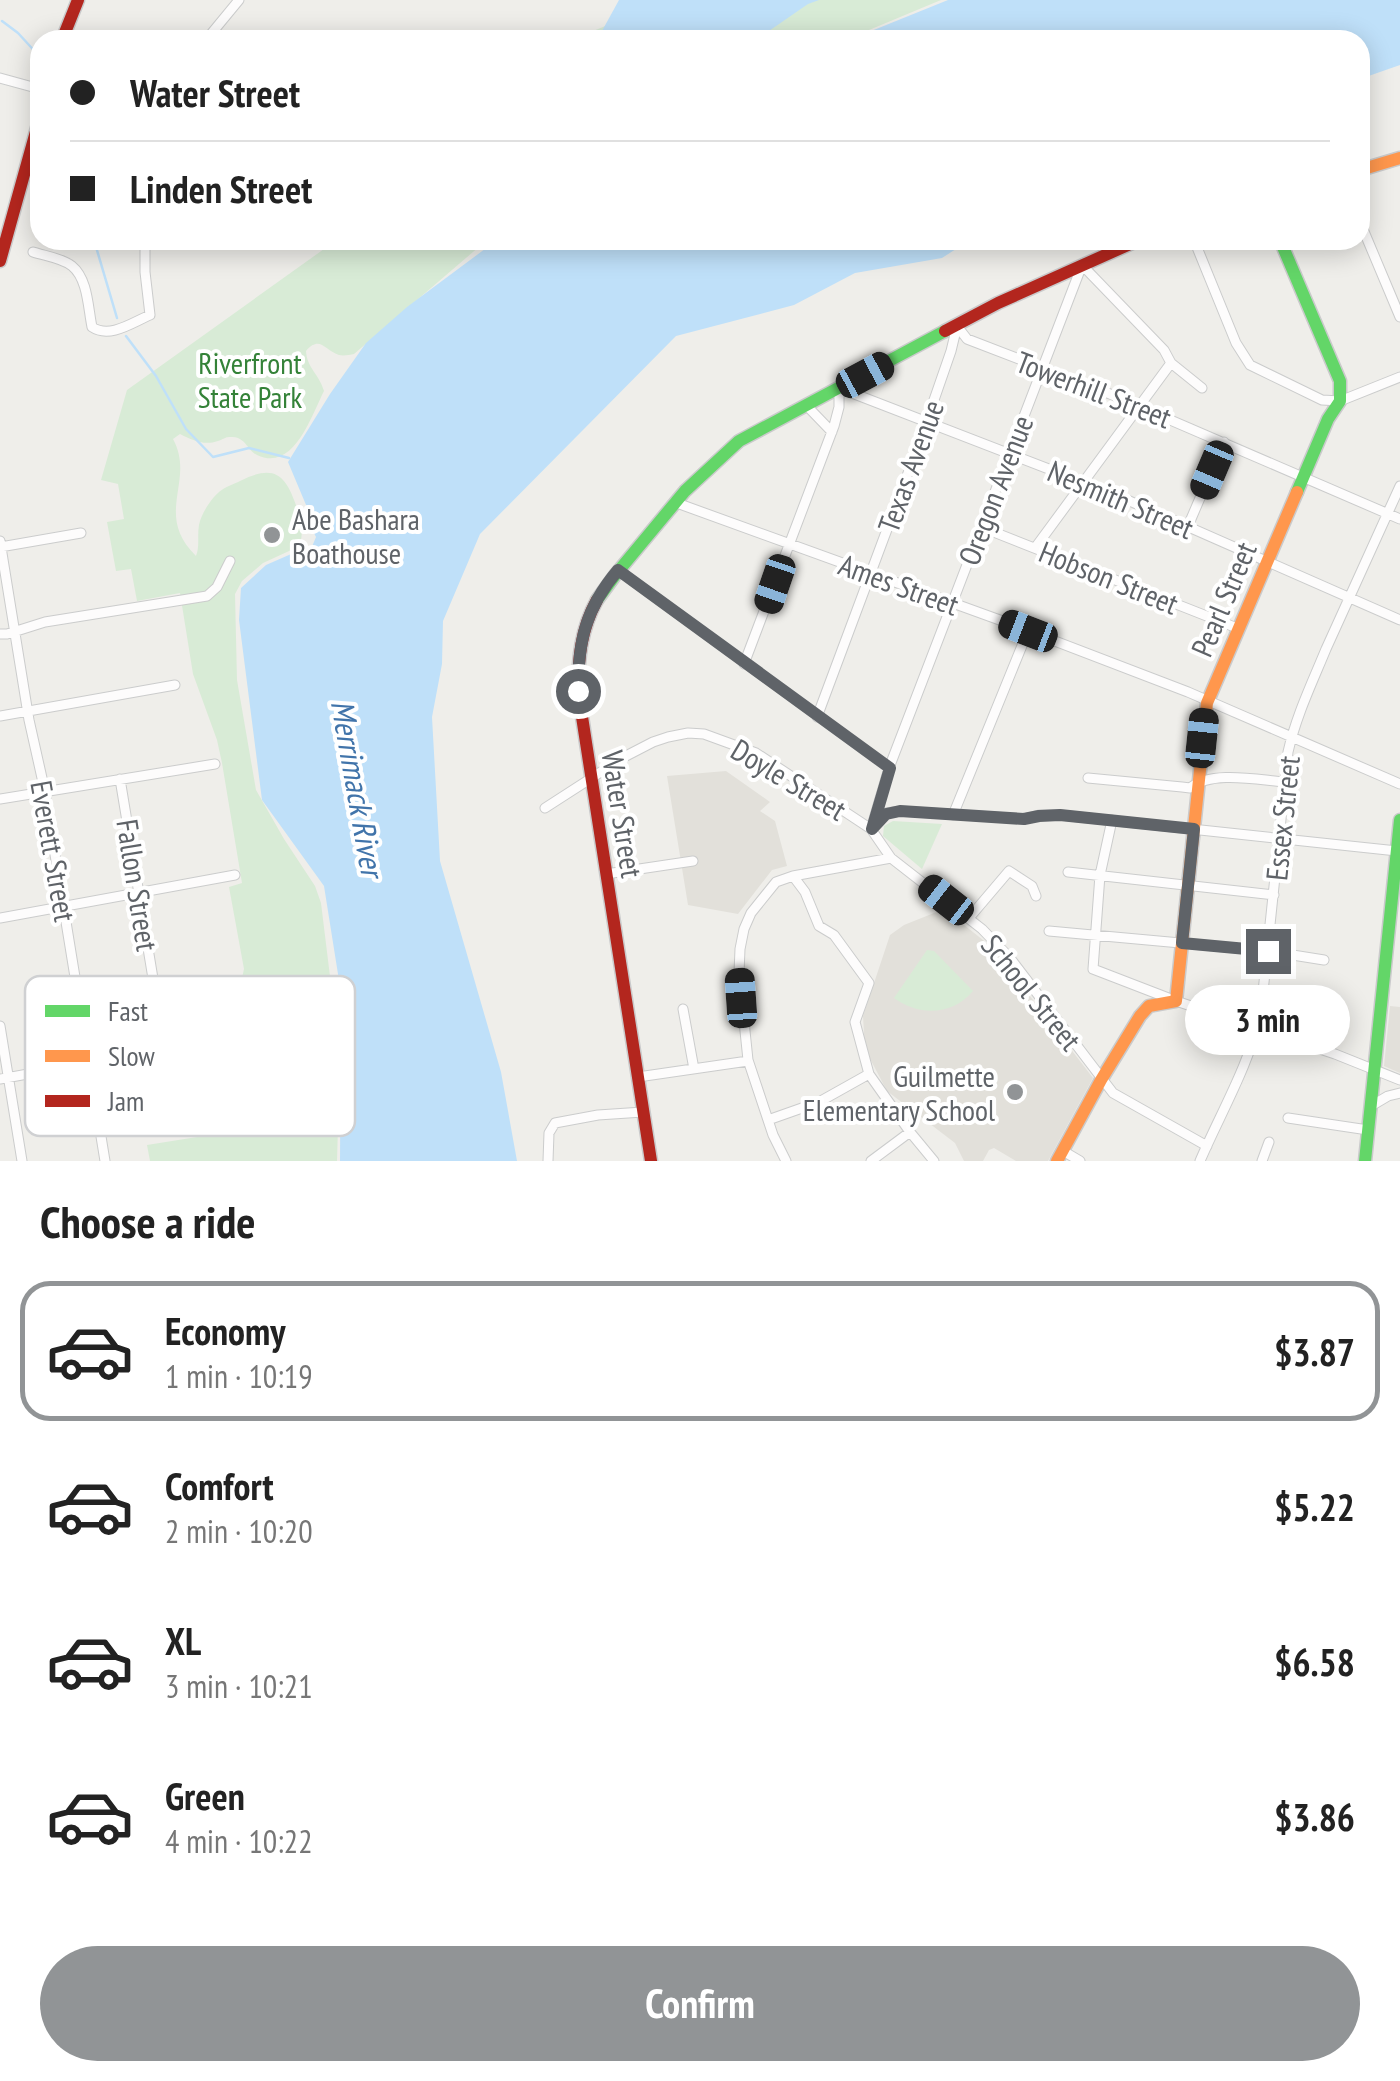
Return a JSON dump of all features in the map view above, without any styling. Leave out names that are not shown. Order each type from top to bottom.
[{"type":"main road","points":[[66,30],[78,0]]},
{"type":"main road","points":[[0,261],[30,152]]},
{"type":"main road","points":[[1370,167],[1400,158]]},
{"type":"main road","name":"Water Street","points":[[651,1161],[578,691],[578,657],[594,606],[674,502],[696,477],[739,441],[998,303],[1116,250]]},
{"type":"main road","points":[[1284,250],[1340,381],[1340,401]]},
{"type":"main road","name":"Pearl Street","points":[[1176,1000],[1208,700],[1328,418],[1340,401]]},
{"type":"main road","points":[[1365,1161],[1400,820]]},
{"type":"main road","points":[[1060,1156],[1128,1034],[1149,1006],[1176,1000]]},
{"type":"street","points":[[214,30],[239,0]]},
{"type":"street","points":[[0,78],[30,86]]},
{"type":"street","points":[[1370,246],[1400,317]]},
{"type":"street","points":[[33,252],[74,267],[87,297],[92,328],[111,332],[150,314],[145,250]]},
{"type":"street","points":[[1198,250],[1236,343],[1250,366],[1322,400],[1340,401],[1400,377]]},
{"type":"street","points":[[1082,265],[1164,350],[1171,363],[1202,388]]},
{"type":"street","name":"Oregon Avenue","points":[[872,829],[890,768],[1082,265]]},
{"type":"street","name":"Towerhill Street","points":[[957,326],[967,340],[1140,406],[1400,518]]},
{"type":"street","name":"Texas Avenue","points":[[817,716],[927,422],[957,326]]},
{"type":"street","points":[[1035,548],[1171,363]]},
{"type":"street","points":[[744,664],[832,432],[839,408],[839,388]]},
{"type":"street","name":"Nesmith Street","points":[[839,388],[1084,482],[1400,620]]},
{"type":"street","points":[[806,405],[832,432]]},
{"type":"street","points":[[1188,526],[1224,442]]},
{"type":"street","name":"Essex Street","points":[[1200,1161],[1258,1028],[1292,736],[1400,486]]},
{"type":"street","name":"Ames Street","points":[[674,502],[1208,700],[1400,784]]},
{"type":"street","name":"Hobson Street","points":[[981,527],[1236,628]]},
{"type":"street","points":[[0,545],[81,532]]},
{"type":"street","name":"Everett Street","points":[[0,545],[76,976]]},
{"type":"street","points":[[0,634],[46,622],[207,596],[217,588],[230,561]]},
{"type":"street","points":[[618,570],[890,768]]},
{"type":"street","points":[[954,814],[1028,631]]},
{"type":"street","points":[[0,716],[175,685]]},
{"type":"street","name":"Doyle Street","points":[[546,808],[653,742],[688,733],[704,734],[756,753],[872,829]]},
{"type":"street","points":[[0,799],[214,764]]},
{"type":"street","points":[[1088,778],[1182,788],[1212,777],[1286,782]]},
{"type":"street","name":"Fallon Street","points":[[120,779],[153,976]]},
{"type":"street","points":[[872,829],[886,814],[900,811],[1024,819],[1060,815],[1397,851]]},
{"type":"street","points":[[1112,820],[1100,876],[1094,969],[1400,1080]]},
{"type":"street","name":"School Street","points":[[872,829],[892,858],[969,918],[1010,958],[1113,1093],[1206,1146]]},
{"type":"street","points":[[786,1161],[748,1061],[739,973],[744,929],[750,914],[776,882],[892,858]]},
{"type":"street","points":[[606,874],[693,861]]},
{"type":"street","points":[[969,918],[1009,871],[1032,886],[1036,896]]},
{"type":"street","points":[[1068,872],[1274,895]]},
{"type":"street","points":[[0,918],[235,875]]},
{"type":"street","points":[[793,876],[819,926],[834,935],[868,982],[855,1022],[869,1074],[934,1161]]},
{"type":"street","points":[[1049,930],[1324,960]]},
{"type":"street","points":[[683,1009],[694,1069]]},
{"type":"street","points":[[0,1026],[4,1078],[22,1161]]},
{"type":"street","points":[[638,1076],[748,1061]]},
{"type":"street","points":[[768,1120],[819,1102],[869,1074]]},
{"type":"street","points":[[1371,1106],[1400,1093]]},
{"type":"street","points":[[548,1161],[549,1133],[556,1123],[643,1112]]},
{"type":"street","points":[[1288,1118],[1368,1130]]},
{"type":"street","points":[[871,1161],[910,1132]]},
{"type":"street","name":"Everett Street","points":[[101,1136],[105,1161]]},
{"type":"street","points":[[1262,1161],[1269,1142]]},
{"type":"street","points":[[1060,1156],[1080,1161]]},
{"type":"shaded area","points":[[726,771],[770,802],[760,811],[775,821],[787,866],[772,870],[738,914],[688,905],[667,776]]},
{"type":"shaded area","points":[[944,909],[993,948],[1093,1078],[1048,1161],[1016,1161],[994,1148],[983,1161],[964,1161],[955,1143],[887,1091],[865,1049],[863,1016],[890,935]]},
{"type":"shaded area","points":[[1390,1006],[1400,1007],[1400,1073],[1384,1066]]},
{"type":"green space","points":[[669,0],[941,0],[869,30],[596,30]]},
{"type":"green space","name":"Riverfront State Park","points":[[323,250],[475,250],[354,354],[339,355],[319,344],[306,351],[324,391],[300,438],[281,456],[257,455],[233,437],[208,443],[180,434],[173,439],[180,469],[178,526],[196,556],[199,525],[210,503],[221,490],[252,476],[271,473],[284,481],[300,518],[300,546],[263,563],[242,581],[235,594],[237,680],[256,790],[315,886],[321,903],[330,976],[242,976],[229,887],[242,883],[222,763],[193,674],[180,593],[137,601],[131,569],[116,571],[107,522],[124,519],[118,484],[101,480],[127,390]]},
{"type":"green space","points":[[893,821],[942,824],[922,869],[883,836],[884,826]]},
{"type":"green space","points":[[927,950],[934,951],[973,991],[965,999],[935,1011],[914,1008],[894,998]]},
{"type":"green space","name":"Riverfront State Park","points":[[203,1136],[338,1136],[337,1161],[150,1161],[147,1145]]},
{"type":"water","points":[[619,0],[819,0],[770,30],[602,30]]},
{"type":"water","points":[[948,0],[1400,0],[1400,65],[1370,76],[1370,30],[874,30]]},
{"type":"water","name":"Merrimack River","points":[[484,250],[954,250],[942,258],[855,273],[794,305],[676,336],[480,534],[443,621],[442,664],[432,717],[440,861],[501,1072],[517,1161],[340,1161],[340,1136],[355,1136],[355,976],[338,976],[324,886],[262,800],[239,620],[241,588],[266,565],[298,551],[309,554],[316,537],[288,462],[366,343]]},
{"type":"waterway","points":[[2,21],[30,46]]},
{"type":"waterway","points":[[97,250],[117,318]]},
{"type":"waterway","points":[[126,336],[156,376],[186,429],[213,457],[249,448],[289,458]]},
{"type":"traffic: fast","points":[[1284,250],[1340,381],[1340,401],[1328,419],[1297,492]]},
{"type":"traffic: fast","points":[[597,600],[685,491],[739,441],[945,331]]},
{"type":"traffic: fast","points":[[1365,1161],[1400,820]]},
{"type":"traffic: slow","points":[[1370,167],[1400,158]]},
{"type":"traffic: slow","points":[[1057,1161],[1140,1016],[1149,1006],[1176,1001],[1207,703],[1297,492]]},
{"type":"traffic: jam","points":[[66,30],[78,0]]},
{"type":"traffic: jam","points":[[0,261],[30,153]]},
{"type":"traffic: jam","points":[[945,331],[1117,250]]},
{"type":"traffic: jam","points":[[597,600],[582,644],[578,691],[651,1161]]},
{"type":"place","name":"Abe Bashara Boathouse","points":[[272,535]]},
{"type":"place","name":"Guilmette Elementary School","points":[[1015,1092]]},
{"type":"route","points":[[578,691],[578,657],[586,623],[618,570],[890,768],[872,829],[886,814],[900,811],[1024,819],[1060,815],[1194,829],[1182,943],[1268,951]]}]
